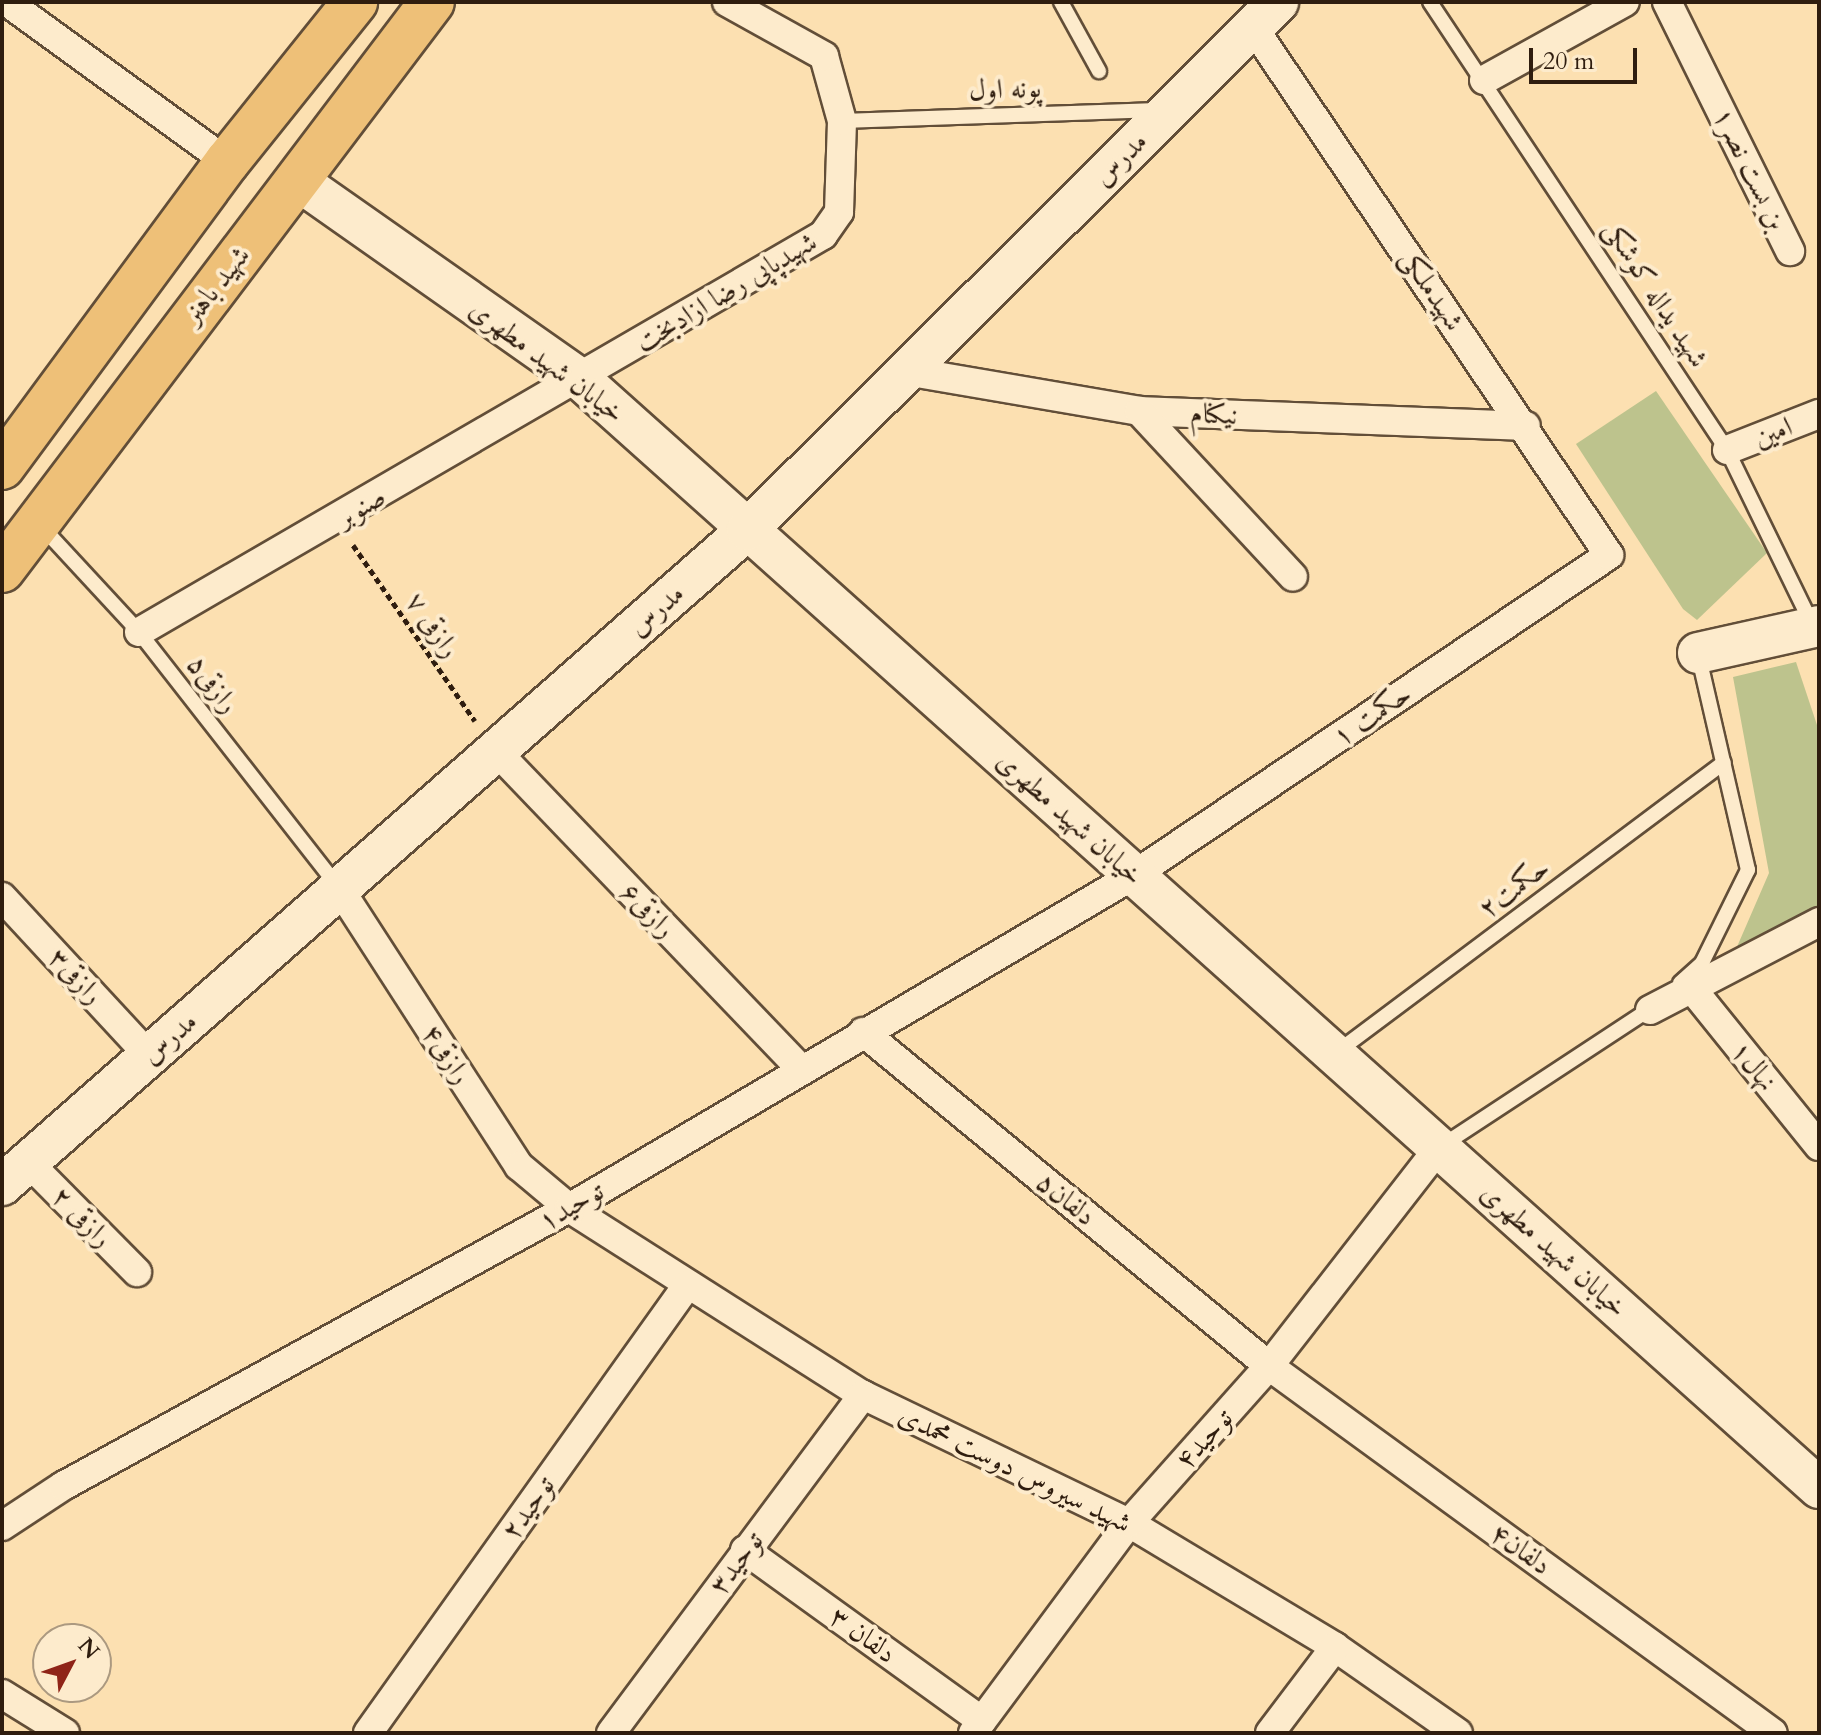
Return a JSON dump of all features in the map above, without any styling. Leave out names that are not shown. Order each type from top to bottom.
[{"type":"main road","points":[[2,467],[227,162],[355,2]]},
{"type":"main road","name":"شهید باهنر","points":[[2,570],[35,520],[432,2]]},
{"type":"street","points":[[7,2],[227,162]]},
{"type":"street","name":"شهیدپاپی رضا ازادبخت","points":[[580,379],[823,235],[839,212],[842,121],[824,56],[727,2]]},
{"type":"street","points":[[1484,80],[1625,2]]},
{"type":"street","name":"بن بست نصر۱","points":[[1668,2],[1790,251]]},
{"type":"street","name":"مدرس","points":[[15,1173],[747,530],[1265,14]]},
{"type":"street","name":"شهیدملکی","points":[[1265,14],[1609,555]]},
{"type":"street","name":"خیابان شهید مطهری","points":[[297,180],[580,379],[1819,1488]]},
{"type":"street","name":"نیکنام","points":[[906,371],[1139,411],[1526,426]]},
{"type":"street","name":"صنوبر","points":[[139,632],[337,522],[580,379]]},
{"type":"street","points":[[1139,411],[1293,577]]},
{"type":"street","name":"امین","points":[[1727,450],[1819,414]]},
{"type":"street","name":"حکمت ۱","points":[[1134,875],[1609,555]]},
{"type":"street","points":[[1698,653],[1817,632]]},
{"type":"street","name":"رازقی۶","points":[[496,751],[801,1069]]},
{"type":"street","name":"توحید۱","points":[[2,1526],[63,1486],[569,1208],[1134,875]]},
{"type":"street","name":"رازقی۴","points":[[339,888],[519,1166],[569,1208]]},
{"type":"street","name":"رازقی۳","points":[[2,897],[149,1056]]},
{"type":"street","points":[[1650,1010],[1689,985],[1819,922]]},
{"type":"street","name":"نهال۱","points":[[1689,985],[1819,1146]]},
{"type":"street","name":"دلفان۵","points":[[863,1032],[1269,1366]]},
{"type":"street","name":"توحید۴","points":[[977,1727],[1129,1523],[1269,1366],[1439,1148]]},
{"type":"street","name":"رازقی ۲","points":[[15,1173],[137,1272]]},
{"type":"street","name":"شهید سیروس دوست محمدی","points":[[569,1208],[863,1395],[1129,1523],[1335,1647],[1458,1733]]},
{"type":"street","name":"توحید۲","points":[[368,1733],[688,1284]]},
{"type":"street","name":"دلفان۴","points":[[1269,1366],[1773,1733]]},
{"type":"street","name":"توحید۳","points":[[611,1733],[863,1395]]},
{"type":"street","name":"دلفان ۳","points":[[745,1550],[977,1727]]},
{"type":"street","points":[[1270,1733],[1335,1647]]},
{"type":"street","points":[[2,1694],[65,1733]]},
{"type":"lane","points":[[1061,2],[1099,71]]},
{"type":"lane","name":"شهید یداله کوشکی","points":[[1430,2],[1727,450],[1817,632]]},
{"type":"lane","name":"پونه اول","points":[[842,121],[1170,110]]},
{"type":"lane","name":"رازقی۵","points":[[35,520],[139,632],[339,888]]},
{"type":"lane","points":[[1439,1148],[1650,1010],[1702,963],[1748,870],[1698,653]]},
{"type":"lane","name":"حکمت۲","points":[[1334,1054],[1724,763]]},
{"type":"path","name":"رازقی ۷","points":[[337,522],[496,751]]},
{"type":"green space","points":[[1656,391],[1767,553],[1697,620],[1683,609],[1576,444]]},
{"type":"green space","points":[[1796,662],[1819,731],[1819,906],[1733,956],[1769,873],[1733,677]]}]
